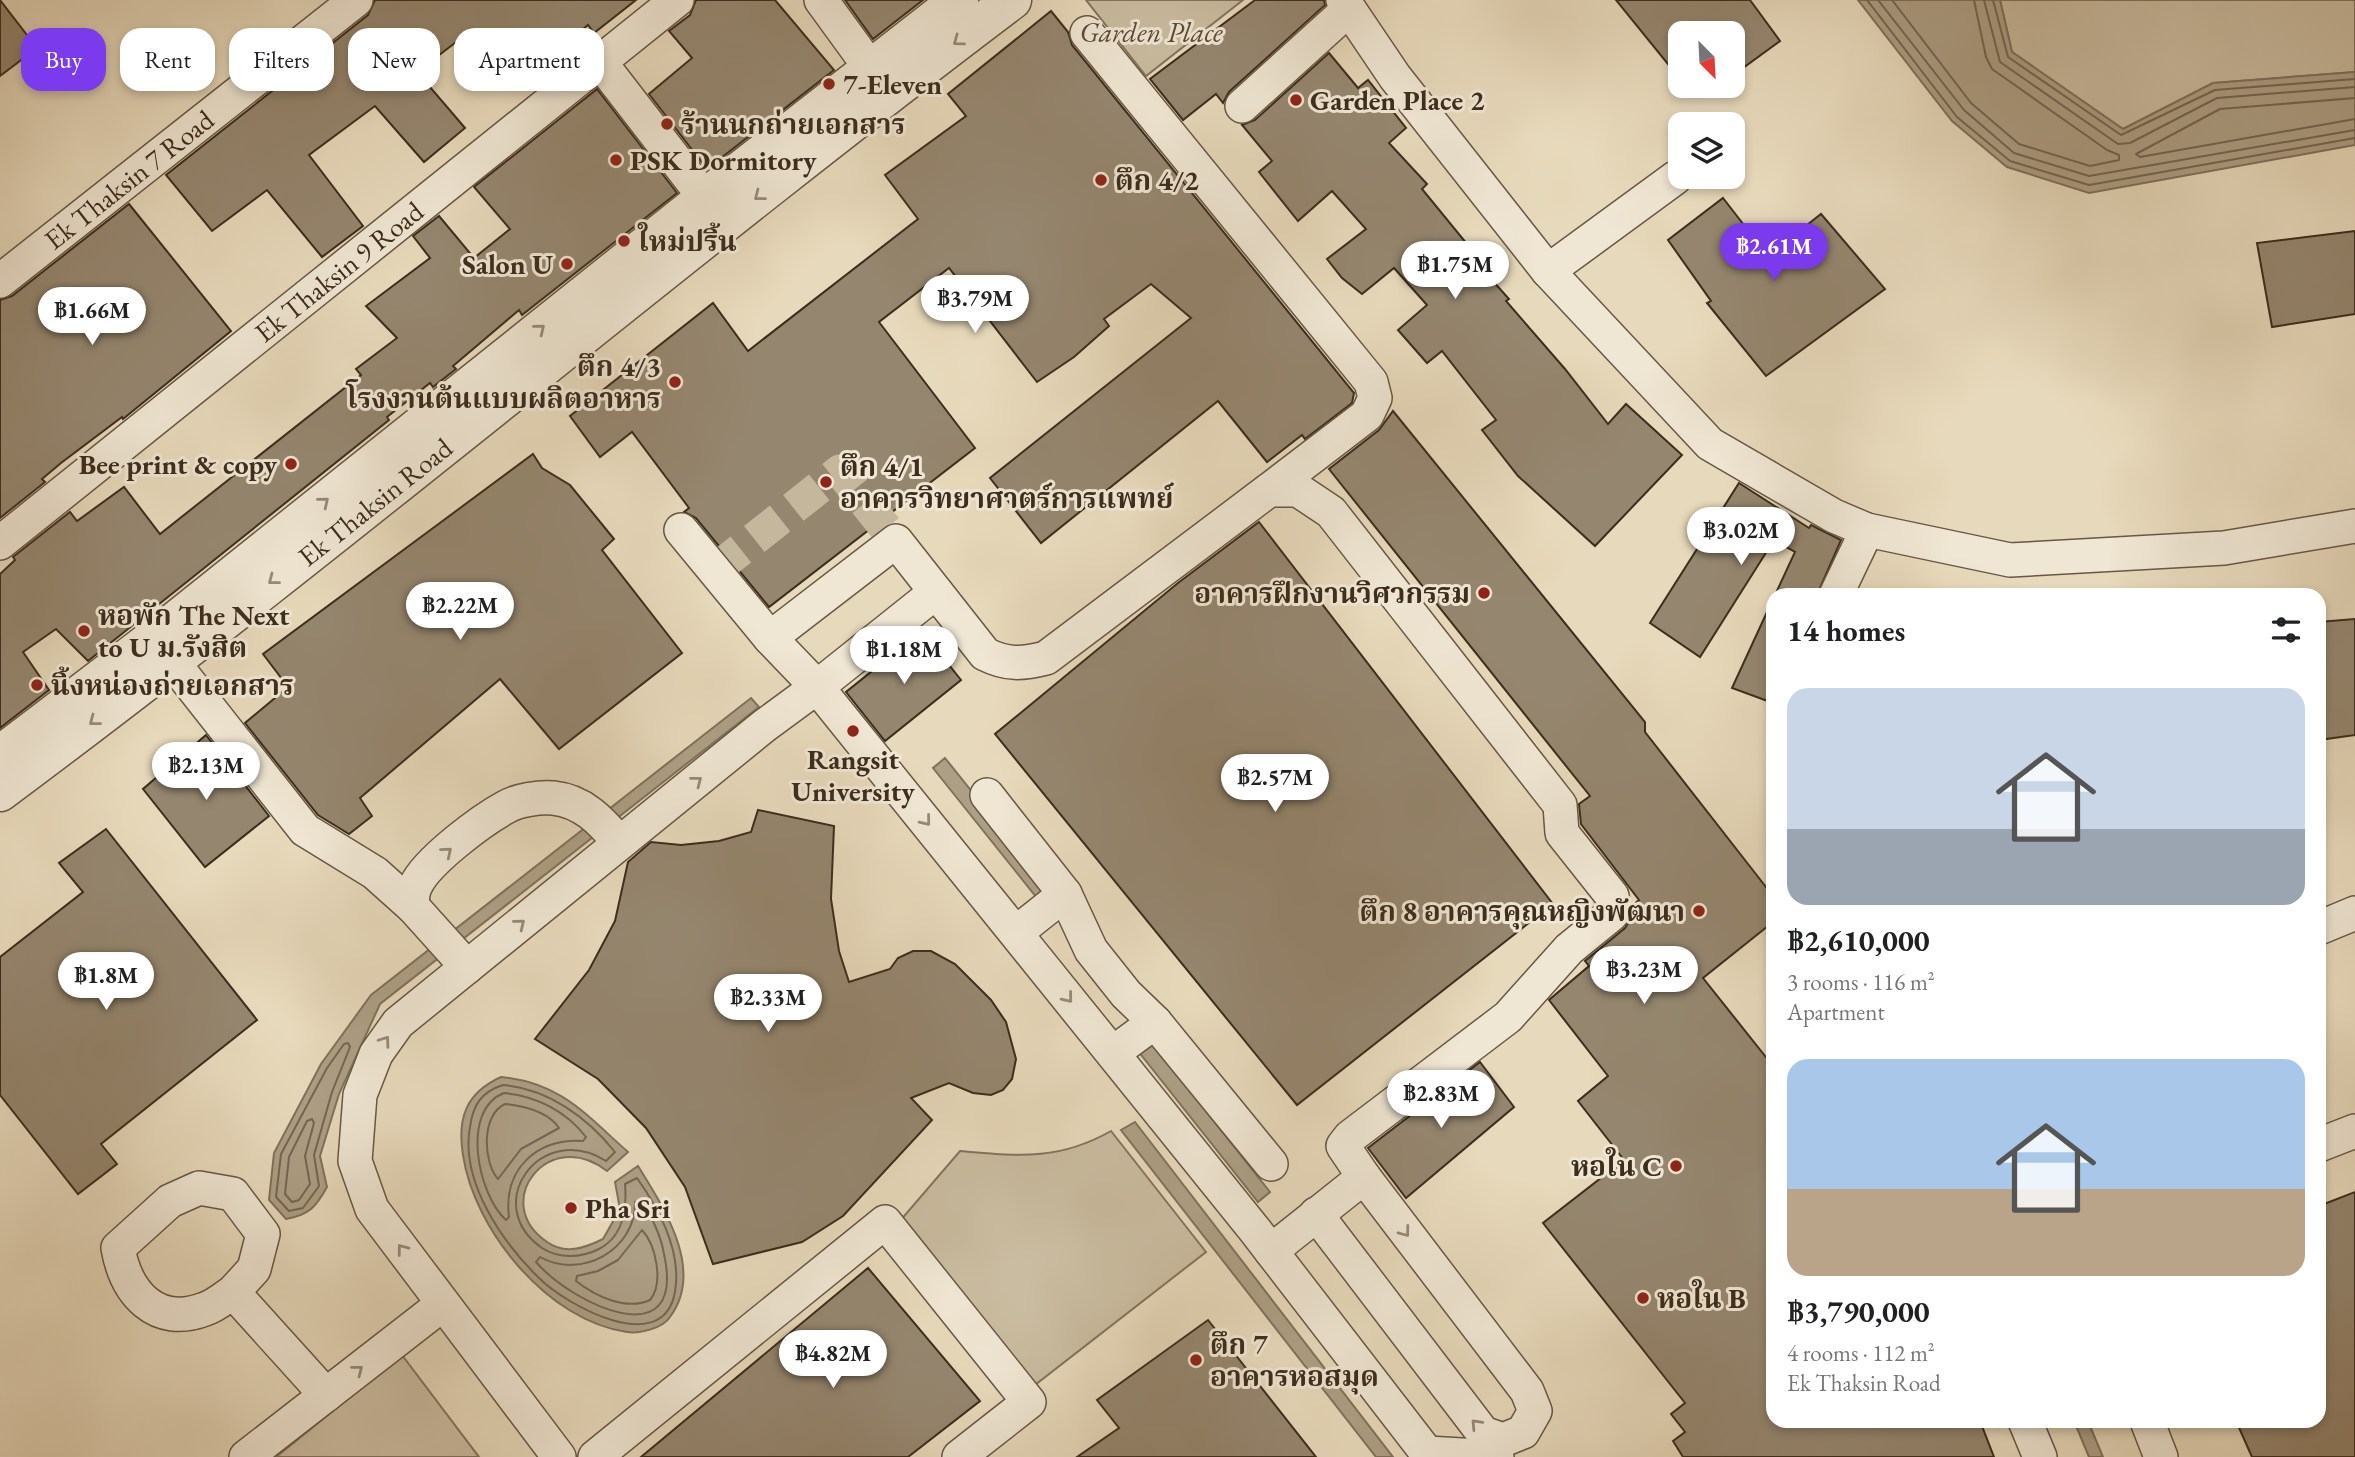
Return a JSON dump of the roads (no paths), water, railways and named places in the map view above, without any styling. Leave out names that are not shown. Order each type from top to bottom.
[{"type":"street","name":"Ek Thaksin 7 Road","points":[[0,281],[356,0]]},
{"type":"street","name":"Ek Thaksin 9 Road","points":[[604,59],[677,0]]},
{"type":"street","points":[[821,0],[879,80]]},
{"type":"street","name":"Ek Thaksin Road","points":[[0,755],[163,649],[879,80],[959,0]]},
{"type":"street","name":"Ek Thaksin Road","points":[[0,792],[163,649],[705,198],[879,80],[1012,0]]},
{"type":"street","points":[[1242,106],[1346,5],[1395,77],[1548,271],[1710,444],[1834,516],[1867,530],[2010,560],[2224,548],[2355,526]]},
{"type":"street","points":[[770,638],[896,541],[985,654],[1003,663],[1024,663],[1046,658],[1367,415],[1375,398],[1371,382],[1087,33]]},
{"type":"street","points":[[604,67],[705,198]]},
{"type":"street","name":"Ek Thaksin 9 Road","points":[[0,543],[564,91]]},
{"type":"street","points":[[1548,271],[1668,183]]},
{"type":"street","points":[[1269,490],[1298,490],[1331,512],[1560,806],[1562,833],[1612,896],[1614,908],[1612,914],[1569,949],[1507,1017],[1350,1137],[1343,1146],[1527,1391],[1535,1411],[1523,1432],[1503,1440],[1483,1433],[1316,1214]]},
{"type":"street","points":[[681,530],[770,638],[817,687],[1017,932],[1271,1251],[1428,1455],[1497,1457]]},
{"type":"street","points":[[1839,588],[1867,530]]},
{"type":"street","points":[[559,1457],[372,1209],[355,1161],[360,1095],[376,1054],[453,950],[608,830],[817,687],[936,592]]},
{"type":"street","points":[[163,649],[305,830],[375,873],[413,906],[453,950]]},
{"type":"street","points":[[987,795],[1065,894],[1091,950],[1271,1164]]},
{"type":"street","points":[[413,906],[416,885],[424,873],[507,806],[552,798],[575,804],[608,830]]},
{"type":"street","points":[[1017,932],[1065,894]]},
{"type":"street","points":[[2326,925],[2355,913]]},
{"type":"street","points":[[1113,1053],[1154,1022]]},
{"type":"street","points":[[2326,1142],[2355,1131]]},
{"type":"street","points":[[1271,1251],[1364,1177]]},
{"type":"street","points":[[595,1457],[885,1222],[1030,1402],[959,1457]]},
{"type":"street","points":[[233,1292],[326,1395]]},
{"type":"street","points":[[246,1457],[443,1304]]},
{"type":"street","points":[[2028,1428],[2040,1457]]},
{"type":"street","points":[[2150,1428],[2161,1457]]},
{"type":"water","points":[[1858,0],[2000,0],[2012,52],[2123,129],[2213,83],[2355,72],[2355,145],[2089,193],[2007,167],[1952,121]]},
{"type":"water","points":[[751,698],[759,707],[380,1004],[339,1094],[320,1156],[327,1187],[311,1209],[286,1219],[269,1200],[274,1153],[321,1064],[371,995]]},
{"type":"water","points":[[945,758],[1053,893],[1041,903],[933,768]]},
{"type":"water","points":[[1150,1041],[1270,1192],[1258,1202],[1138,1051]]},
{"type":"water","points":[[501,1077],[522,1080],[556,1093],[585,1113],[628,1152],[607,1171],[585,1159],[565,1157],[547,1163],[534,1175],[525,1190],[524,1208],[531,1226],[547,1242],[568,1249],[603,1239],[620,1209],[615,1182],[638,1166],[669,1220],[682,1260],[680,1299],[667,1321],[657,1327],[632,1332],[598,1324],[570,1310],[543,1291],[499,1241],[482,1213],[470,1184],[463,1155],[461,1129],[472,1099],[489,1083]]},
{"type":"water","points":[[1135,1122],[1393,1457],[1376,1457],[1121,1130]]},
{"type":"water","points":[[2077,1428],[2091,1428],[2103,1457],[2089,1457]]},
{"type":"tunnel","points":[[715,570],[840,471],[896,541]]},
{"type":"place","name":"7-Eleven","points":[[829,84]]},
{"type":"place","name":"Garden Place 2","points":[[1296,100]]},
{"type":"place","name":"ร้านนกถ่ายเอกสาร","points":[[667,124]]},
{"type":"place","name":"PSK Dormitory","points":[[616,160]]},
{"type":"place","name":"ตึก 4/2","points":[[1101,180]]},
{"type":"place","name":"ใหม่ปริ้น","points":[[624,241]]},
{"type":"place","name":"Salon U","points":[[567,264]]},
{"type":"place","name":"ตึก 4/3 โรงงานต้นแบบผลิตอาหาร","points":[[675,382]]},
{"type":"place","name":"Bee print & copy","points":[[291,464]]},
{"type":"place","name":"ตึก 4/1 อาคารวิทยาศาตร์การแพทย์","points":[[826,482]]},
{"type":"place","name":"อาคารฝึกงานวิศวกรรม","points":[[1484,593]]},
{"type":"place","name":"หอพัก The Next to U ม.รังสิต","points":[[84,631]]},
{"type":"place","name":"นิ้งหน่องถ่ายเอกสาร","points":[[37,685]]},
{"type":"place","name":"Rangsit University","points":[[853,731]]},
{"type":"place","name":"ตึก 8 อาคารคุณหญิงพัฒนา","points":[[1699,911]]},
{"type":"place","name":"หอใน C","points":[[1676,1166]]},
{"type":"place","name":"Pha Sri","points":[[571,1208]]},
{"type":"place","name":"หอใน B","points":[[1643,1298]]},
{"type":"place","name":"ตึก 7 อาคารหอสมุด","points":[[1196,1360]]},
{"type":"park label","name":"Garden Place","points":[[1151,32]]}]
